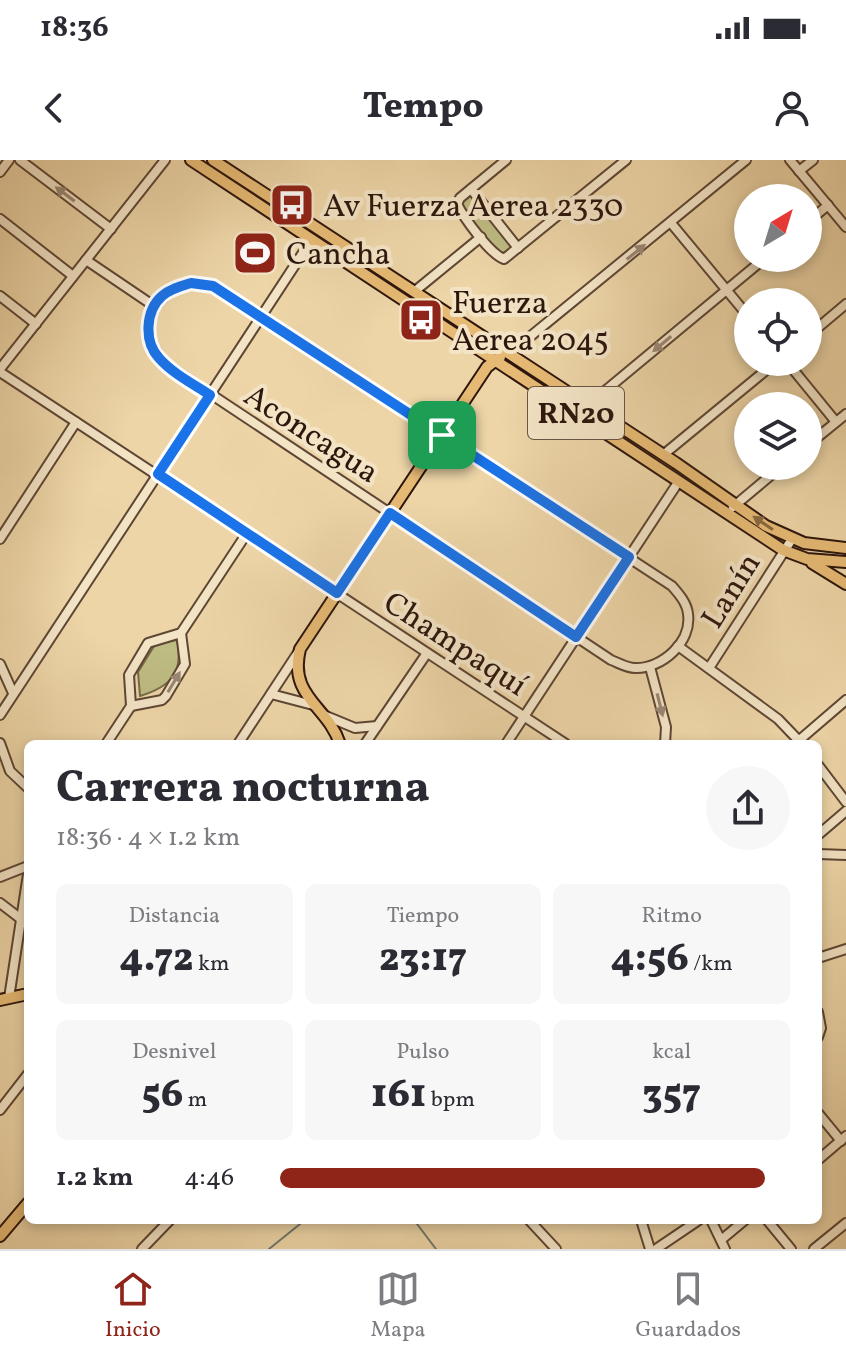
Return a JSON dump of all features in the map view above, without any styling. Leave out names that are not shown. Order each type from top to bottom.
[{"type":"main road","name":"RN20","points":[[212,160],[510,353],[766,526],[815,546],[846,548]]},
{"type":"main road","name":"RN20","points":[[194,162],[783,550],[807,559],[846,562]]},
{"type":"main road","points":[[338,740],[300,683],[297,661],[300,649],[487,367],[510,353]]},
{"type":"main road","points":[[807,559],[846,584]]},
{"type":"main road","points":[[0,1236],[24,1208]]},
{"type":"street","points":[[0,172],[9,160]]},
{"type":"street","points":[[20,160],[111,229]]},
{"type":"street","points":[[0,370],[165,160]]},
{"type":"street","points":[[194,162],[212,160]]},
{"type":"street","points":[[506,160],[457,204],[500,259],[507,257],[626,160]]},
{"type":"street","points":[[510,353],[746,160]]},
{"type":"street","points":[[790,160],[846,227]]},
{"type":"street","points":[[799,171],[813,160]]},
{"type":"street","points":[[471,189],[518,248]]},
{"type":"street","points":[[822,210],[828,205]]},
{"type":"street","points":[[0,219],[73,276]]},
{"type":"street","points":[[671,223],[734,299]]},
{"type":"street","points":[[415,291],[481,237]]},
{"type":"street","points":[[0,715],[312,239]]},
{"type":"street","points":[[86,260],[154,306],[161,297],[179,287],[191,283],[213,286],[629,557],[680,595],[688,613],[688,624],[678,646],[667,658],[650,667],[666,727],[665,740]]},
{"type":"street","points":[[588,405],[748,272]]},
{"type":"street","points":[[0,296],[36,324]]},
{"type":"street","points":[[822,324],[846,304]]},
{"type":"street","name":"Aconcagua","points":[[154,306],[149,340],[157,357],[576,637],[626,667],[650,667]]},
{"type":"street","name":"Champaquí","points":[[0,370],[560,740]]},
{"type":"street","points":[[663,455],[759,376]]},
{"type":"street","points":[[798,376],[836,422]]},
{"type":"street","points":[[822,434],[846,414]]},
{"type":"street","points":[[0,539],[76,422]]},
{"type":"street","points":[[727,514],[765,480]]},
{"type":"street","points":[[509,740],[679,481]]},
{"type":"street","points":[[109,740],[131,706],[129,675],[148,643],[181,633],[247,533]]},
{"type":"street","name":"Lanín","points":[[709,668],[792,539]]},
{"type":"street","points":[[131,706],[162,700],[166,696],[185,664],[181,633]]},
{"type":"street","points":[[678,646],[778,719],[796,740]]},
{"type":"street","points":[[241,740],[300,649]]},
{"type":"street","points":[[368,740],[427,653]]},
{"type":"street","points":[[0,664],[13,693]]},
{"type":"street","points":[[271,694],[313,705]]},
{"type":"street","points":[[802,740],[846,700]]},
{"type":"street","points":[[323,715],[345,726],[378,726]]},
{"type":"street","points":[[0,743],[10,771],[24,784]]},
{"type":"street","points":[[822,770],[846,802]]},
{"type":"street","points":[[822,832],[846,811]]},
{"type":"street","points":[[822,854],[846,855]]},
{"type":"street","points":[[0,877],[24,868]]},
{"type":"street","points":[[5,999],[24,900]]},
{"type":"street","points":[[0,903],[21,919]]},
{"type":"street","points":[[822,957],[846,949]]},
{"type":"street","points":[[0,1110],[24,1079]]},
{"type":"street","points":[[822,1117],[843,1138],[822,1156]]},
{"type":"street","points":[[814,1249],[846,1223]]},
{"type":"street","points":[[142,1249],[166,1224]]},
{"type":"street","points":[[533,1224],[556,1249]]},
{"type":"street","points":[[643,1224],[653,1249],[693,1224]]},
{"type":"street","points":[[713,1224],[723,1244],[741,1224]]},
{"type":"street","points":[[770,1224],[791,1249]]},
{"type":"shaded area","points":[[471,192],[514,246],[507,253],[497,252],[461,208],[461,202]]},
{"type":"shaded area","points":[[177,640],[178,661],[172,677],[159,688],[140,696],[138,672],[156,643]]},
{"type":"waterway","points":[[269,1249],[300,1224]]},
{"type":"waterway","points":[[417,1224],[436,1249]]},
{"type":"place","name":"Av Fuerza Aerea 2330","points":[[292,205]]},
{"type":"place","name":"Cancha","points":[[255,253]]},
{"type":"place","name":"Fuerza Aerea 2045","points":[[421,320]]},
{"type":"route","points":[[191,283],[213,286],[442,435],[629,557],[576,637],[390,513],[337,593],[158,474],[210,395],[157,357],[148,331],[154,306],[161,297],[179,287],[191,283]]}]
